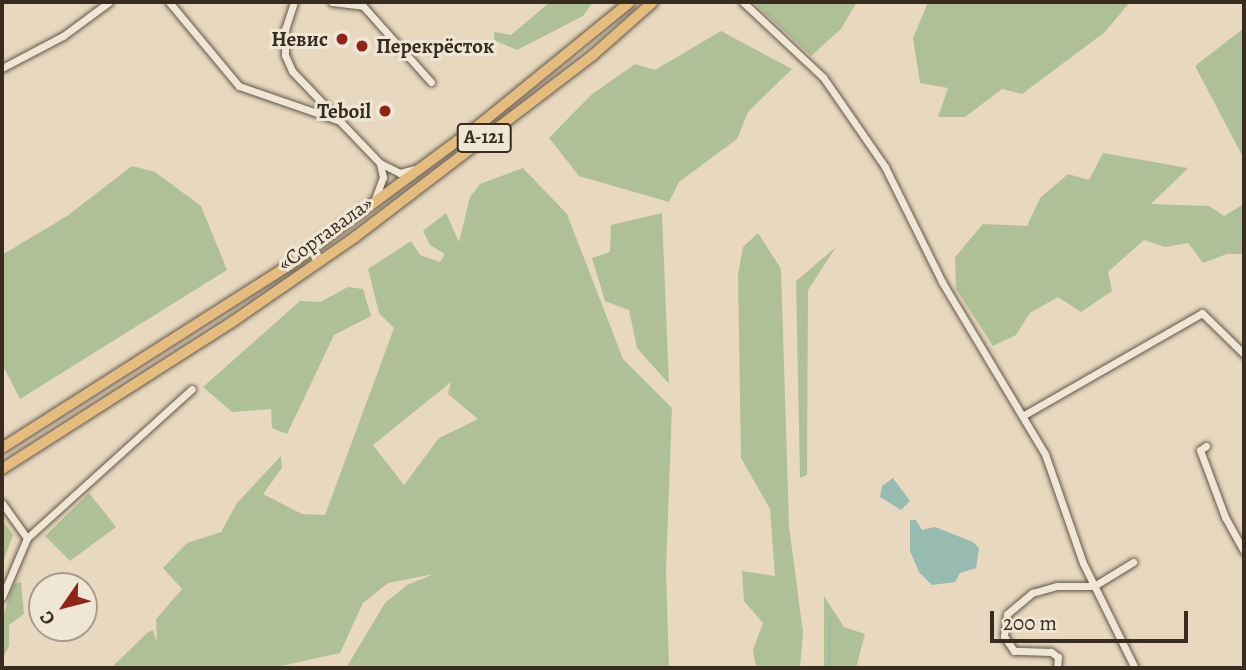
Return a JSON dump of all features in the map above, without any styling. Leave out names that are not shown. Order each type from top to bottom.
[{"type":"highway","name":"«Сортавала»","points":[[2,448],[137,366],[360,213],[431,161],[630,2]]},
{"type":"highway","name":"«Сортавала»","points":[[2,469],[232,323],[355,237],[593,55],[653,2]]},
{"type":"street","points":[[2,68],[63,36],[109,2]]},
{"type":"street","points":[[169,2],[239,86],[341,122]]},
{"type":"street","points":[[294,2],[285,29],[285,55],[292,71],[380,163],[400,173],[431,161]]},
{"type":"street","points":[[332,2],[363,6],[430,82]]},
{"type":"street","points":[[743,2],[823,77],[856,120],[942,282],[1045,454],[1094,586],[1135,668]]},
{"type":"street","points":[[360,213],[380,189],[380,163]]},
{"type":"street","points":[[1024,415],[1202,313],[1244,354]]},
{"type":"street","points":[[2,597],[27,538],[192,389]]},
{"type":"street","points":[[1206,446],[1200,450],[1220,506],[1244,551]]},
{"type":"street","points":[[2,503],[27,538]]},
{"type":"street","points":[[1057,668],[1058,657],[1051,652],[1014,651],[1004,636],[1007,614],[1032,593],[1057,586],[1094,586],[1133,562]]},
{"type":"green space","points":[[550,2],[593,2],[583,16],[517,50],[494,40],[494,32],[511,35]]},
{"type":"green space","points":[[753,2],[857,2],[841,29],[811,56]]},
{"type":"green space","points":[[928,2],[1130,2],[1105,32],[1022,94],[1002,89],[965,117],[938,117],[948,88],[920,83],[913,38]]},
{"type":"green space","points":[[1244,28],[1244,159],[1195,66]]},
{"type":"green space","points":[[721,31],[792,69],[748,112],[737,139],[679,182],[669,202],[579,176],[549,138],[591,95],[635,64],[655,70]]},
{"type":"green space","points":[[1103,153],[1188,168],[1151,204],[1209,206],[1224,216],[1244,204],[1244,254],[1227,254],[1203,263],[1188,243],[1165,247],[1144,240],[1108,272],[1112,291],[1081,312],[1058,297],[1030,313],[1016,335],[993,346],[956,289],[955,257],[983,224],[1027,226],[1040,198],[1068,174],[1089,180]]},
{"type":"green space","points":[[132,166],[155,172],[201,206],[227,270],[20,399],[2,364],[2,255],[67,216]]},
{"type":"green space","points":[[523,168],[567,214],[623,359],[672,408],[666,569],[669,668],[346,668],[385,603],[407,585],[434,574],[388,583],[363,603],[340,653],[272,668],[111,668],[147,633],[153,630],[157,642],[156,619],[182,589],[163,568],[187,543],[221,532],[237,503],[281,456],[282,468],[263,494],[302,514],[325,515],[394,328],[379,313],[368,269],[411,241],[420,255],[440,262],[445,254],[430,245],[423,231],[446,213],[459,242],[470,197],[480,184]],"holes":[[[451,382],[448,394],[478,419],[439,438],[404,485],[373,445]]]},
{"type":"green space","points":[[662,213],[669,384],[637,348],[629,310],[605,301],[592,258],[610,252],[611,225]]},
{"type":"green space","points":[[758,233],[781,269],[789,526],[803,632],[800,668],[756,668],[753,650],[763,623],[744,601],[742,571],[775,576],[770,509],[741,458],[738,275],[743,247]]},
{"type":"green space","points":[[836,247],[808,290],[807,475],[800,478],[796,281]]},
{"type":"green space","points":[[348,287],[363,289],[371,316],[334,335],[287,434],[272,428],[271,409],[232,412],[203,387],[300,301],[320,302]]},
{"type":"green space","points":[[89,493],[116,527],[70,561],[45,536]]},
{"type":"green space","points":[[2,519],[13,535],[2,565]]},
{"type":"green space","points":[[21,582],[24,614],[9,625],[9,646],[2,659],[2,618],[14,584]]},
{"type":"green space","points":[[824,596],[844,627],[865,634],[856,668],[824,668]]},
{"type":"water","points":[[893,478],[910,501],[901,510],[880,497],[882,486]]},
{"type":"water","points":[[910,520],[916,520],[922,530],[935,527],[973,542],[979,548],[976,568],[960,573],[955,582],[932,585],[919,572],[910,551]]},
{"type":"waterway","points":[[829,668],[830,619]]},
{"type":"place","name":"Невис","points":[[342,39]]},
{"type":"place","name":"Перекрёсток","points":[[362,46]]},
{"type":"place","name":"Teboil","points":[[385,111]]}]
